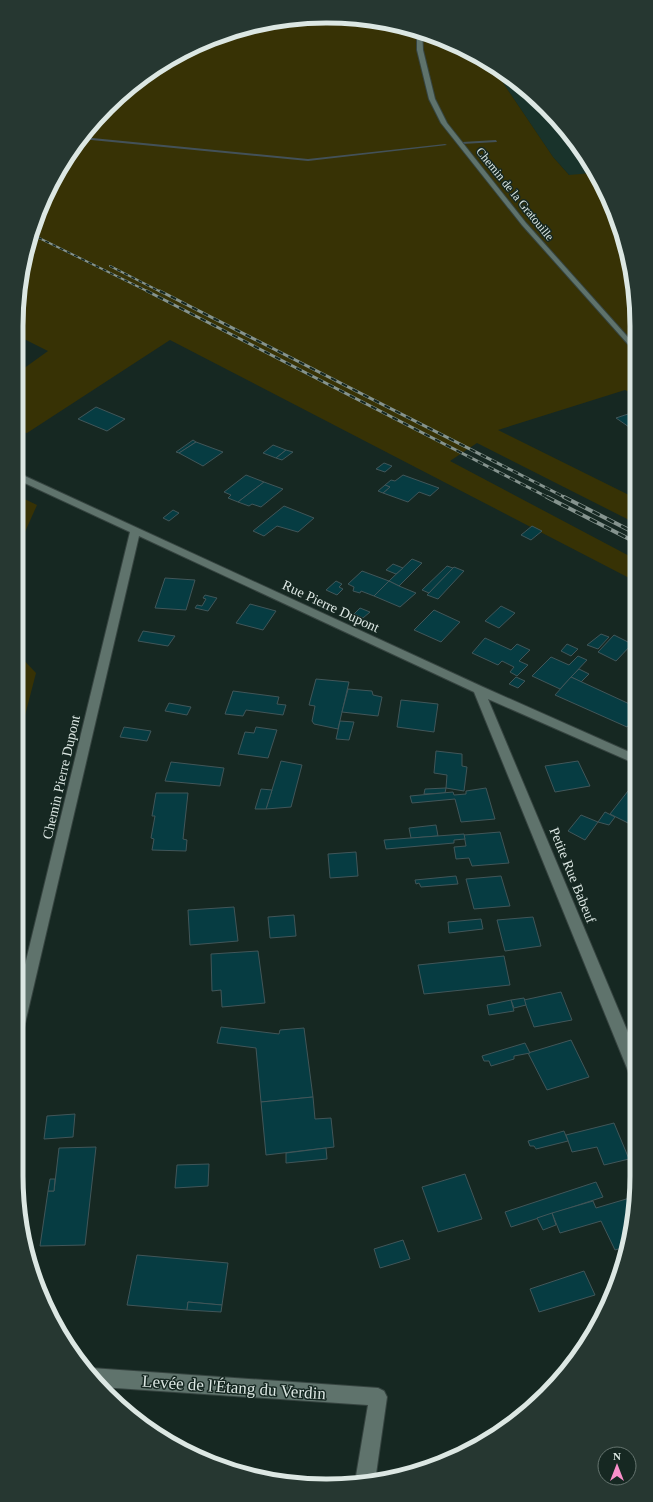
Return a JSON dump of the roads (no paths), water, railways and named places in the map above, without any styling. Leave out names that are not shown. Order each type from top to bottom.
[{"type":"street","name":"Chemin de la Gratouille","points":[[419,38],[420,50],[432,100],[444,123],[524,224],[630,345]]},
{"type":"street","name":"Rue Pierre Dupont","points":[[23,478],[479,690],[630,757]]},
{"type":"street","name":"Chemin Pierre Dupont","points":[[23,1002],[135,530]]},
{"type":"street","name":"Petite Rue Babeuf","points":[[479,690],[630,1056]]},
{"type":"street","name":"Levée de l'Étang du Verdin","points":[[101,1379],[378,1397],[367,1476]]},
{"type":"waterway","points":[[88,139],[308,160],[445,145]]},
{"type":"waterway","points":[[462,143],[496,141]]},
{"type":"railway","points":[[37,237],[148,291]]},
{"type":"railway","points":[[110,266],[161,292]]},
{"type":"railway","points":[[148,291],[549,498]]},
{"type":"railway","points":[[160,291],[566,498]]},
{"type":"railway","points":[[547,497],[630,539]]},
{"type":"railway","points":[[564,497],[630,530]]}]
